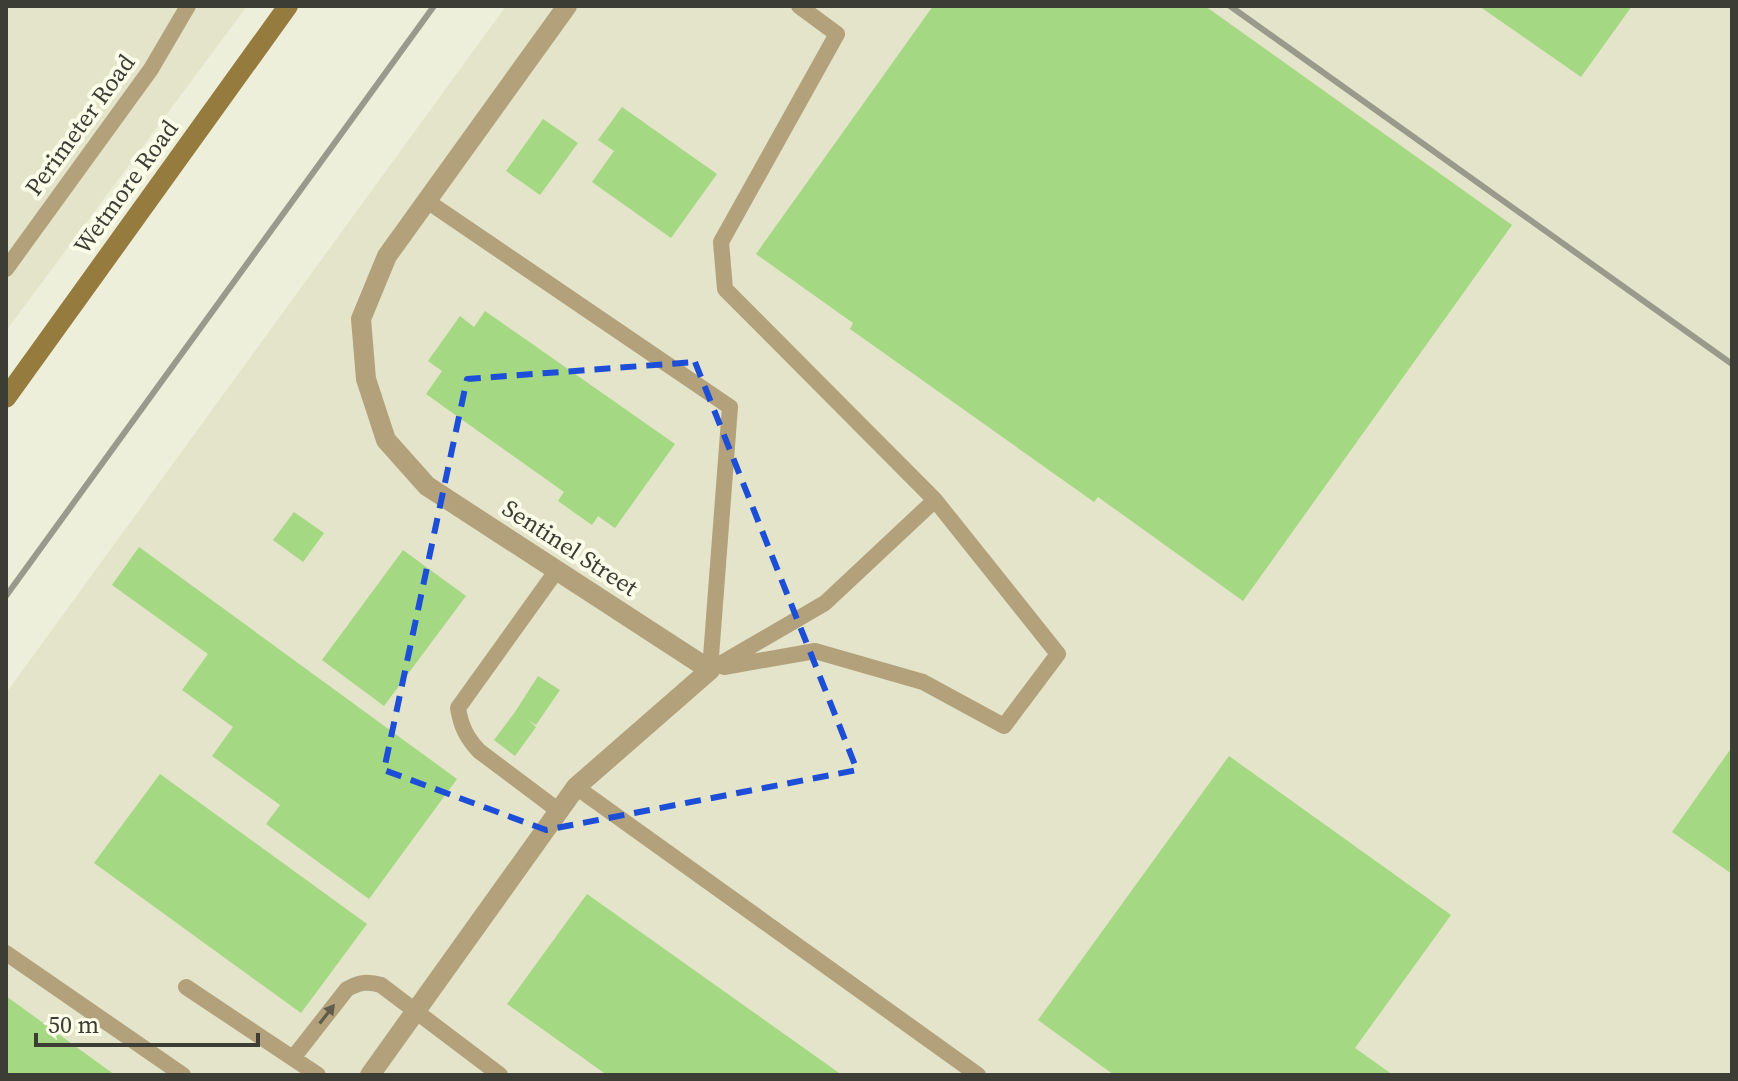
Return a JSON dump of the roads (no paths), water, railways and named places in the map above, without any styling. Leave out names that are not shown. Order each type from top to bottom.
[{"type":"main road","name":"Wetmore Road","points":[[6,398],[288,6]]},
{"type":"street","name":"Sentinel Street","points":[[567,6],[387,256],[361,319],[366,379],[386,440],[427,486],[710,670]]},
{"type":"street","points":[[370,1075],[576,787],[710,670]]},
{"type":"lane","name":"Perimeter Road","points":[[6,269],[151,69],[188,6]]},
{"type":"lane","points":[[710,670],[815,651],[923,682],[1004,726],[1058,654],[935,500],[725,289],[721,242],[837,34],[799,6]]},
{"type":"lane","points":[[427,201],[730,407],[710,670]]},
{"type":"lane","points":[[710,670],[825,603],[935,500]]},
{"type":"lane","points":[[557,570],[458,708],[460,725],[479,751],[559,811]]},
{"type":"lane","points":[[576,787],[978,1075]]},
{"type":"lane","points":[[6,953],[183,1075]]},
{"type":"lane","points":[[293,1058],[347,989],[369,982],[381,985],[500,1075]]},
{"type":"lane","points":[[186,987],[318,1075]]},
{"type":"railway","points":[[6,596],[434,6]]},
{"type":"railway","points":[[1230,6],[1732,364]]}]
